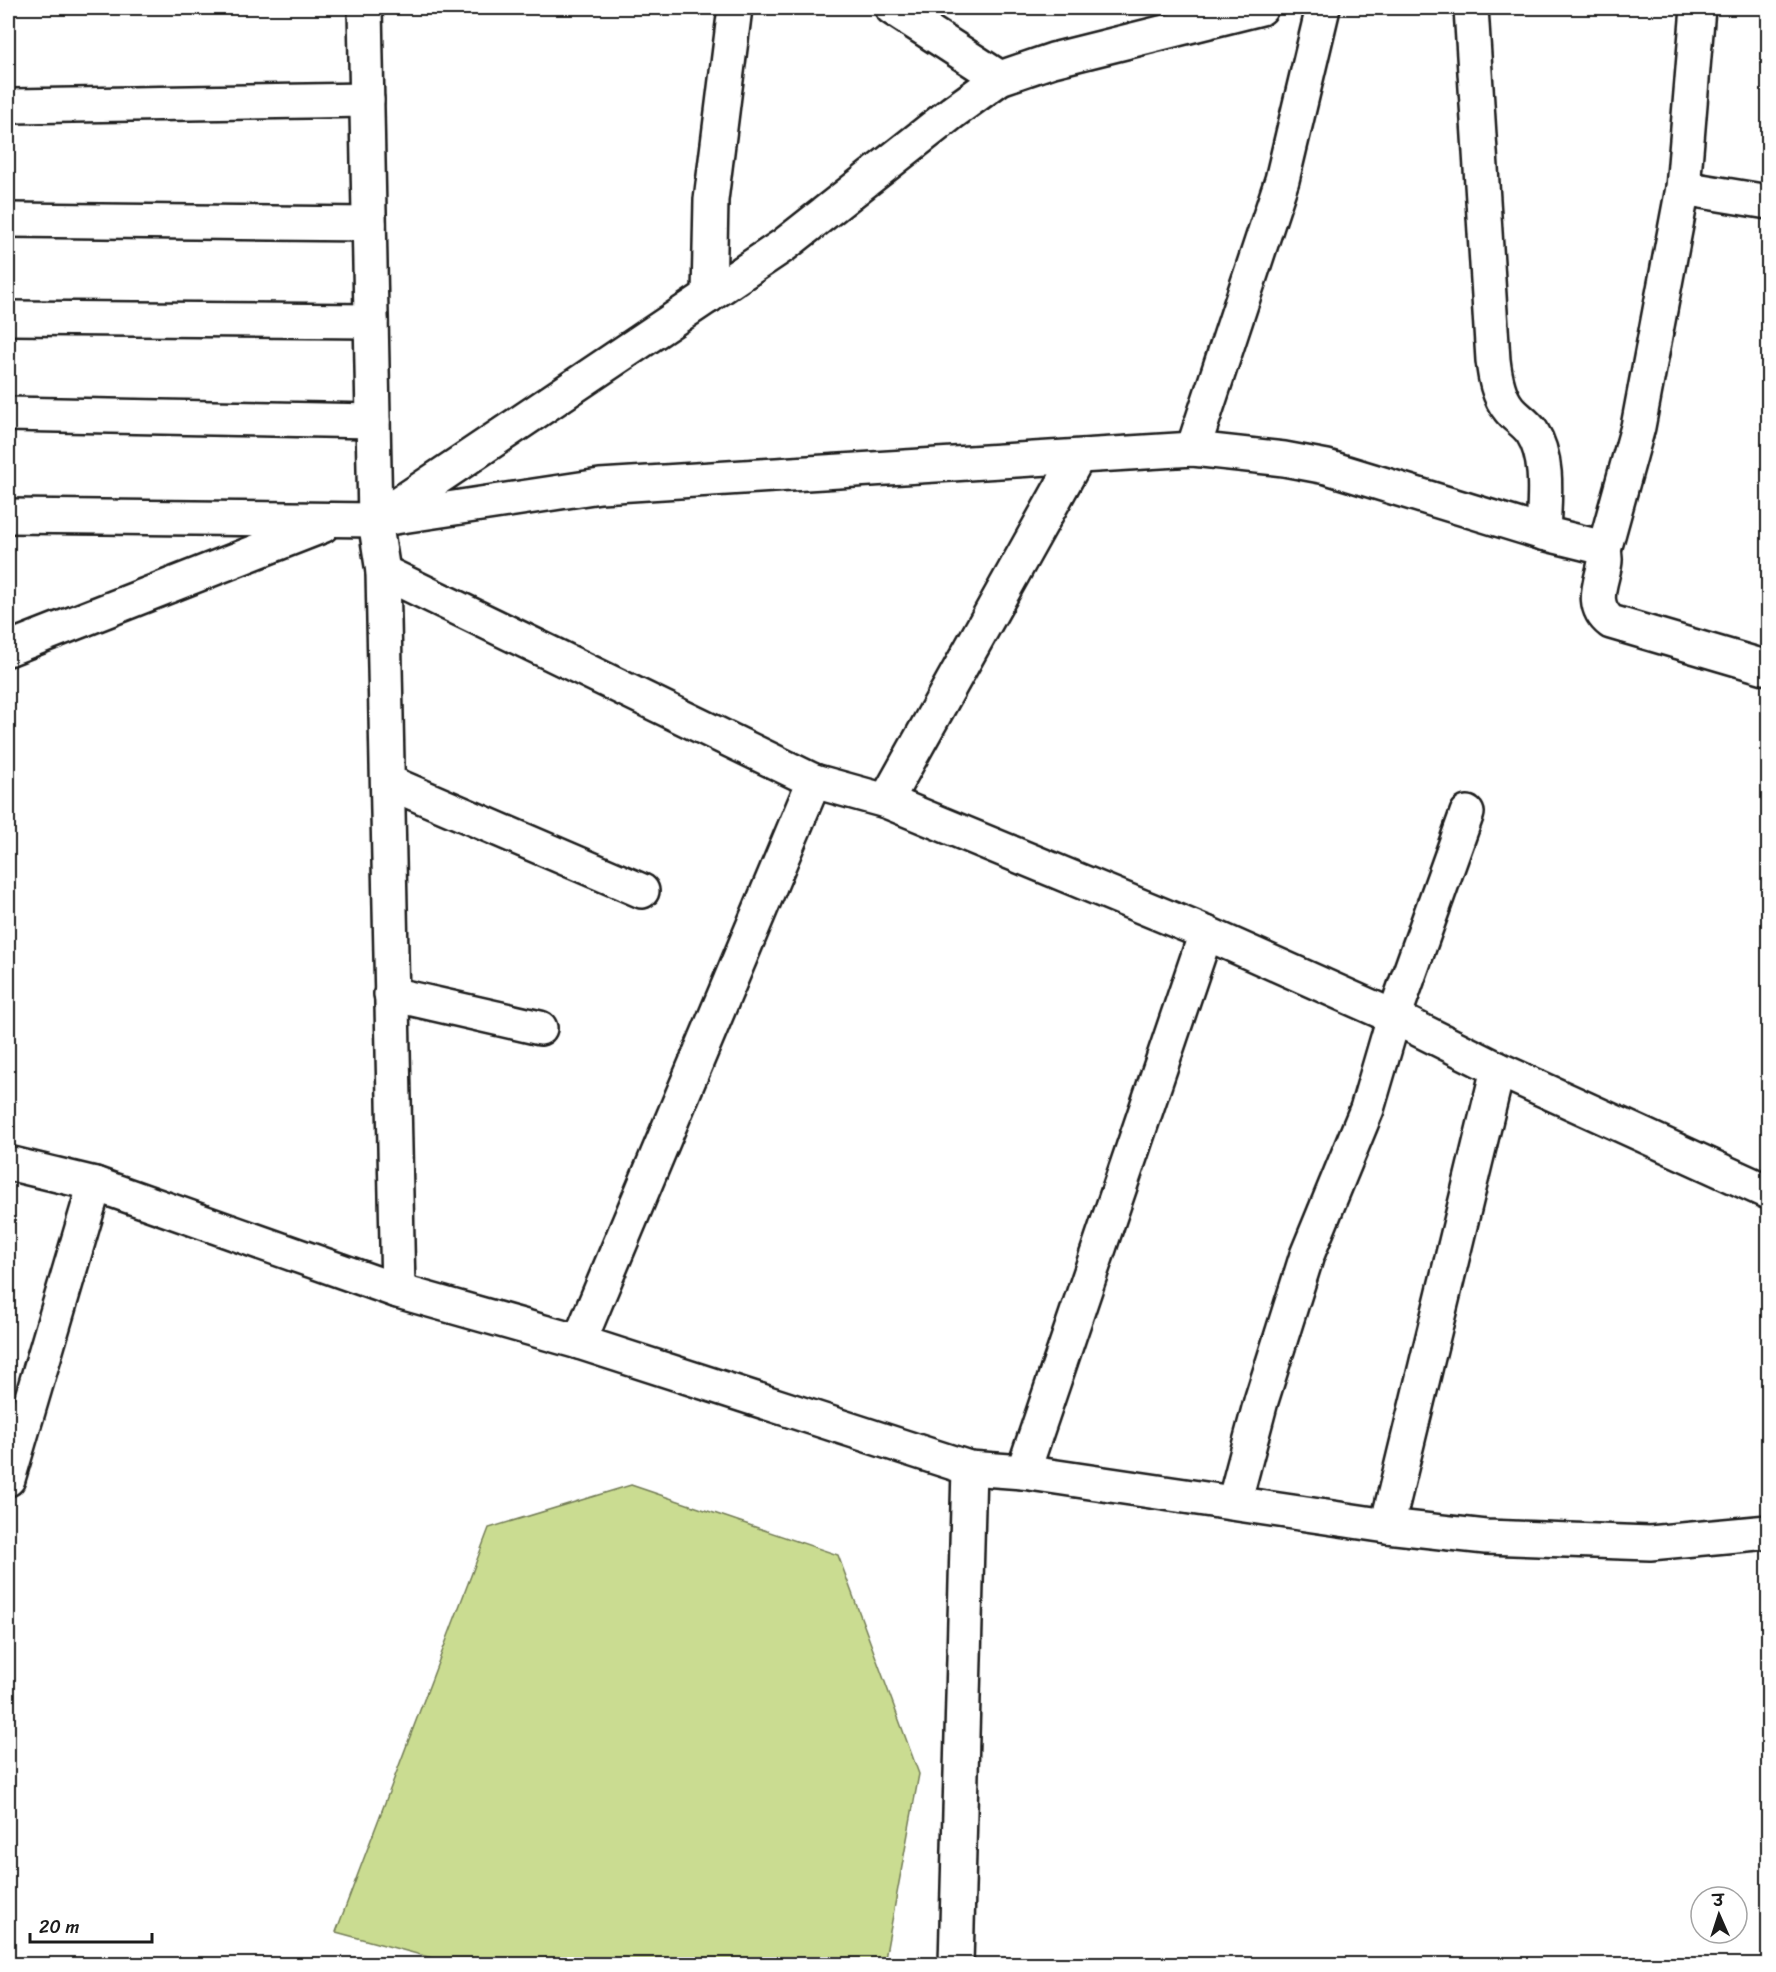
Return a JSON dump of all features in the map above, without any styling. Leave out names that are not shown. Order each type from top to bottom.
[{"type":"street","points":[[365,8],[375,520],[383,572],[398,1291]]},
{"type":"street","points":[[709,296],[711,200],[735,8]]},
{"type":"street","points":[[892,8],[1000,78]]},
{"type":"street","points":[[375,520],[784,245],[953,112],[1000,78],[1053,60],[1261,8]]},
{"type":"street","points":[[1193,448],[1282,180],[1323,8]]},
{"type":"street","points":[[1471,8],[1493,360],[1496,381],[1508,408],[1531,431],[1540,452],[1544,475],[1543,533]]},
{"type":"street","points":[[1698,8],[1683,188],[1638,427],[1604,550],[1598,606],[1611,622],[1768,668]]},
{"type":"street","points":[[14,106],[367,100]]},
{"type":"street","points":[[1683,188],[1768,202]]},
{"type":"street","points":[[8,220],[369,224]]},
{"type":"street","points":[[8,318],[371,321]]},
{"type":"street","points":[[8,414],[373,421]]},
{"type":"street","points":[[8,516],[375,520],[600,486],[1193,448],[1284,459],[1327,467],[1543,533],[1595,545],[1604,550]]},
{"type":"street","points":[[886,801],[1078,457]]},
{"type":"street","points":[[8,649],[337,520]]},
{"type":"street","points":[[383,572],[814,781],[886,801],[1206,933],[1394,1017],[1498,1069],[1768,1192]]},
{"type":"street","points":[[579,1342],[814,781]]},
{"type":"street","points":[[388,782],[642,891]]},
{"type":"street","points":[[1234,1503],[1261,1401],[1307,1255],[1367,1109],[1394,1017],[1467,813]]},
{"type":"street","points":[[1023,1472],[1206,933]]},
{"type":"street","points":[[391,994],[540,1028]]},
{"type":"street","points":[[1386,1526],[1498,1069]]},
{"type":"street","points":[[8,1163],[95,1184],[398,1291],[579,1342],[969,1468],[1023,1472],[1386,1526],[1486,1537],[1650,1543],[1768,1532]]},
{"type":"street","points":[[8,1479],[95,1184]]},
{"type":"street","points":[[956,1965],[969,1468]]},
{"type":"green space","points":[[631,1485],[838,1555],[919,1774],[884,1964],[454,1964],[336,1932],[489,1528]]}]
